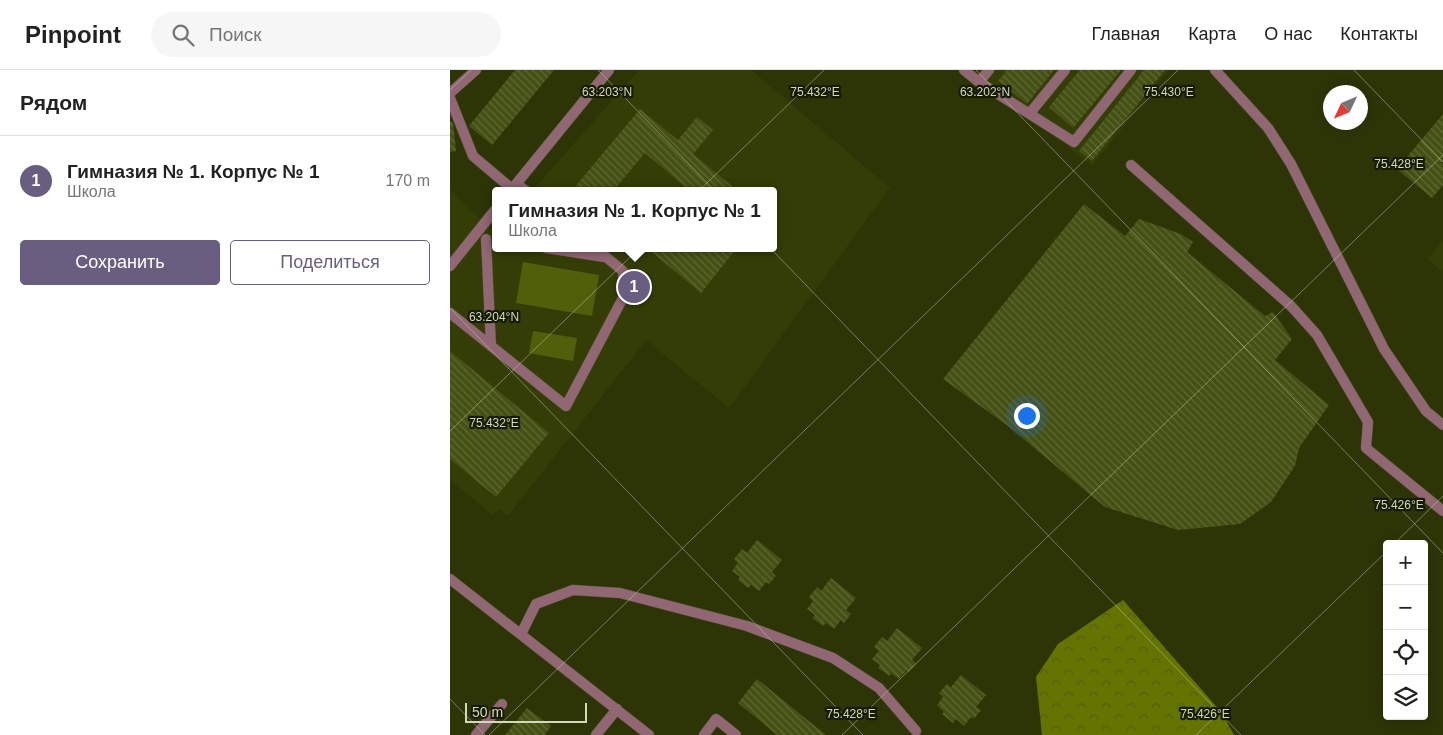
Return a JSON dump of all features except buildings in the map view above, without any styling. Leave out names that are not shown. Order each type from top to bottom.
[{"type":"street","points":[[450,93],[476,70]]},
{"type":"street","points":[[514,187],[609,70]]},
{"type":"street","points":[[964,70],[979,82],[1074,142],[1131,70]]},
{"type":"street","points":[[979,82],[989,70]]},
{"type":"street","points":[[1030,113],[1065,70]]},
{"type":"street","points":[[1215,70],[1268,128],[1291,164],[1384,349],[1426,411],[1443,425]]},
{"type":"street","points":[[450,98],[473,156],[512,187]]},
{"type":"street","points":[[1131,165],[1291,306],[1317,335],[1368,422],[1366,448],[1443,511]]},
{"type":"street","points":[[450,266],[492,214]]},
{"type":"street","points":[[473,238],[491,240],[491,346]]},
{"type":"street","points":[[573,252],[606,257]]},
{"type":"street","points":[[450,313],[566,406],[624,296],[623,271],[600,252]]},
{"type":"street","points":[[450,579],[649,735]]},
{"type":"street","points":[[521,634],[536,604],[574,590],[620,593],[747,626],[833,658],[879,688],[916,731]]},
{"type":"street","points":[[476,735],[502,704]]},
{"type":"street","points":[[596,735],[616,710]]},
{"type":"street","points":[[704,735],[716,719],[736,735]]},
{"type":"shaded area","points":[[639,70],[751,70],[890,188],[729,408],[646,340],[508,516],[499,509],[493,515],[450,480],[450,190],[492,230],[492,252],[777,252],[777,187],[536,187]]},
{"type":"shaded area","points":[[973,70],[1169,70],[1092,166]]},
{"type":"shaded area","points":[[1443,240],[1443,272],[1428,259]]},
{"type":"shaded area","points":[[523,262],[599,275],[592,316],[516,303]]},
{"type":"shaded area","points":[[533,331],[577,338],[573,361],[529,353]]},
{"type":"green space","points":[[1123,600],[1222,713],[1234,735],[1042,735],[1036,677],[1058,644]]},
{"type":"place","name":"Гимназия № 1. Корпус № 1","points":[[634,287]]}]
